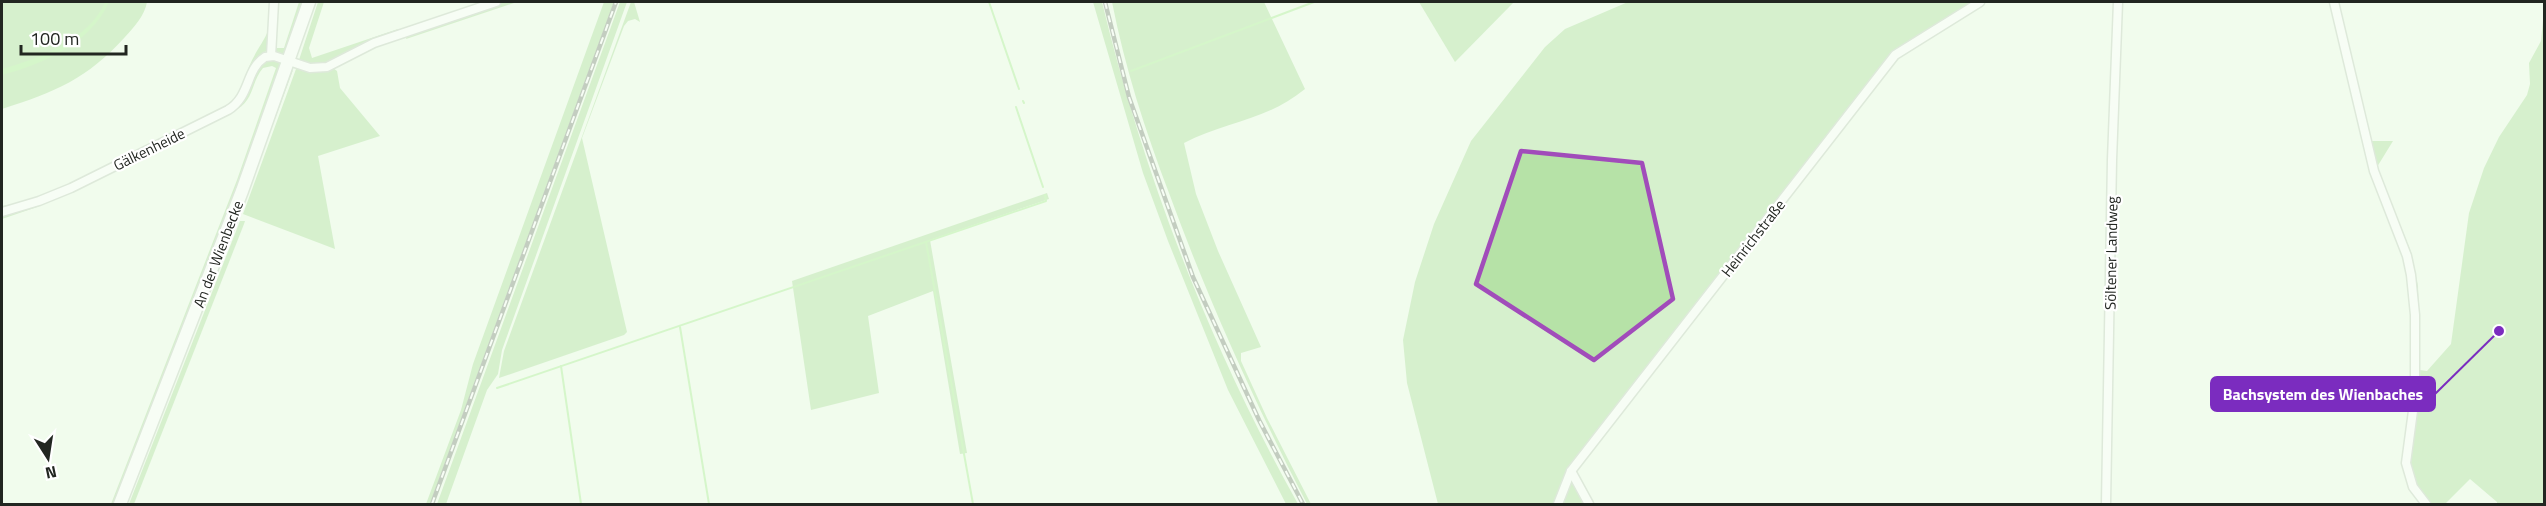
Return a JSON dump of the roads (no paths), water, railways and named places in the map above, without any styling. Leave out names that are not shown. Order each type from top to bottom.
[{"type":"street","points":[[274,2],[271,56],[310,68],[327,67],[374,43],[496,2]]},
{"type":"street","name":"An der Wienbecke","points":[[120,504],[242,191],[309,2]]},
{"type":"street","name":"Heinrichstraße","points":[[1558,504],[1570,471],[1895,55],[1980,2]]},
{"type":"street","name":"Söltener Landweg","points":[[2106,504],[2112,160],[2118,2]]},
{"type":"street","points":[[2334,2],[2373,171],[2407,256],[2411,275],[2415,315],[2415,396],[2406,463],[2414,487],[2426,504]]},
{"type":"street","name":"Gälkenheide","points":[[2,212],[71,188],[228,110],[243,97],[255,65],[261,59],[271,56]]},
{"type":"street","points":[[1570,471],[1589,504]]},
{"type":"waterway","points":[[989,2],[1019,89]]},
{"type":"waterway","points":[[1131,71],[1314,2]]},
{"type":"waterway","points":[[1016,107],[1043,187]]},
{"type":"waterway","points":[[497,388],[1046,201],[1045,195]]},
{"type":"waterway","points":[[926,242],[973,504]]},
{"type":"waterway","points":[[680,327],[709,504]]},
{"type":"waterway","points":[[561,366],[581,504]]},
{"type":"railway","points":[[432,504],[616,2]]},
{"type":"railway","points":[[1105,2],[1129,97],[1193,277],[1259,420],[1303,504]]},
{"type":"place","name":"Bachsystem des Wienbaches","points":[[2499,331]]}]
